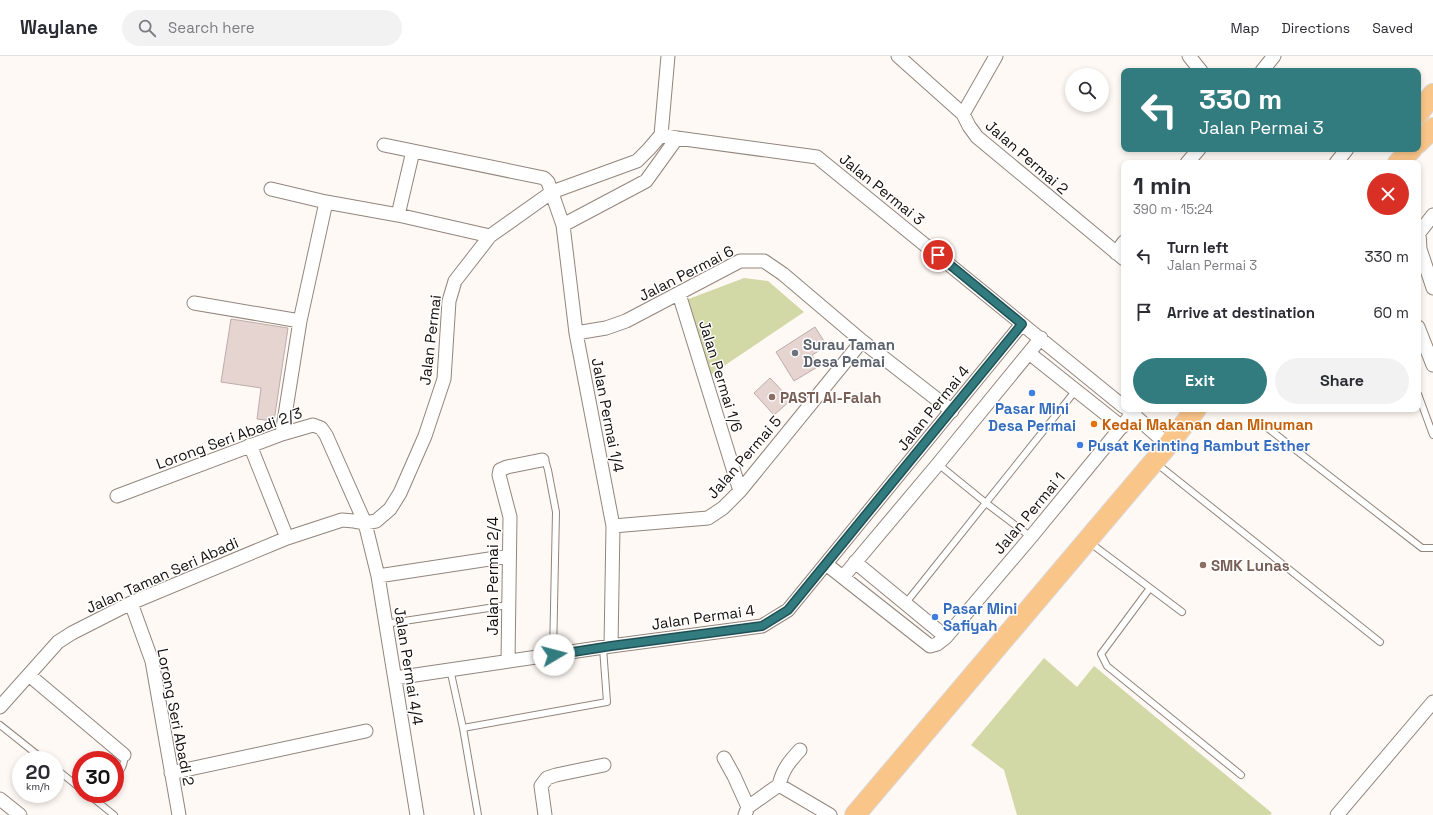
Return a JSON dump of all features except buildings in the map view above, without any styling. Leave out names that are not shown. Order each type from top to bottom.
[{"type":"main road","points":[[1421,110],[1433,94]]},
{"type":"main road","points":[[1421,140],[1433,128]]},
{"type":"main road","points":[[1401,160],[1409,152]]},
{"type":"main road","points":[[855,815],[1154,462],[1194,412]]},
{"type":"street","points":[[661,135],[668,56]]},
{"type":"street","name":"Jalan Permai 2","points":[[898,56],[963,114],[977,137],[1120,256]]},
{"type":"street","points":[[963,114],[996,56]]},
{"type":"street","points":[[1189,56],[1199,68]]},
{"type":"street","points":[[1264,68],[1274,56]]},
{"type":"street","name":"Jalan Permai 3","points":[[661,135],[817,157],[1121,403]]},
{"type":"street","name":"Jalan Permai","points":[[365,523],[376,521],[390,509],[400,493],[425,436],[444,379],[449,302],[455,281],[490,236],[552,192],[637,161],[661,135]]},
{"type":"street","points":[[563,225],[646,181],[677,138]]},
{"type":"street","name":"Jalan Permai 1/4","points":[[384,145],[544,178],[548,182],[563,225],[576,333],[613,526],[607,647]]},
{"type":"street","points":[[398,215],[413,151]]},
{"type":"street","points":[[1190,160],[1196,152]]},
{"type":"street","points":[[1338,160],[1345,152]]},
{"type":"street","points":[[272,189],[326,202],[398,215],[490,236]]},
{"type":"street","points":[[282,434],[300,321],[326,202]]},
{"type":"street","points":[[1421,230],[1433,215]]},
{"type":"street","points":[[1421,252],[1433,288]]},
{"type":"street","name":"Jalan Permai 6","points":[[576,333],[606,328],[626,321],[740,261],[764,260],[783,274],[862,341],[952,411]]},
{"type":"street","name":"Jalan Permai 1/6","points":[[679,294],[740,491]]},
{"type":"street","points":[[194,303],[300,321]]},
{"type":"street","name":"Jalan Permai 4","points":[[395,678],[762,626],[788,610],[1022,324]]},
{"type":"street","points":[[1421,333],[1430,350],[1433,365]]},
{"type":"street","points":[[843,577],[1029,354],[1040,338]]},
{"type":"street","name":"Jalan Permai 5","points":[[613,526],[708,518],[723,508],[740,491],[862,341]]},
{"type":"street","points":[[1029,354],[1122,426]]},
{"type":"street","name":"Jalan Permai 1","points":[[946,637],[1031,537],[1122,426],[1129,412]]},
{"type":"street","name":"Jalan Permai 3","points":[[1132,412],[1168,445]]},
{"type":"street","name":"Lorong Seri Abadi 2/3","points":[[118,496],[250,445],[313,425],[321,428],[326,435],[365,523]]},
{"type":"street","points":[[250,445],[288,538]]},
{"type":"street","name":"Jalan Permai 2/4","points":[[508,661],[510,517],[499,475],[500,470],[507,467],[542,460]]},
{"type":"street","name":"Jalan Taman Seri Abadi","points":[[0,707],[58,642],[72,633],[130,603],[288,538],[342,520],[365,523]]},
{"type":"street","name":"Jalan Permai 4/4","points":[[365,523],[378,576],[417,815]]},
{"type":"street","points":[[378,576],[509,556]]},
{"type":"street","points":[[826,564],[930,646],[937,644],[946,637],[855,562]]},
{"type":"street","name":"Lorong Seri Abadi 2","points":[[130,603],[152,661],[179,815]]},
{"type":"street","points":[[28,675],[119,751]]},
{"type":"street","points":[[1337,815],[1433,702]]},
{"type":"street","points":[[171,773],[366,731]]},
{"type":"street","points":[[724,758],[734,776],[747,811],[779,786],[786,765],[800,750]]},
{"type":"street","points":[[545,815],[540,786],[547,778],[556,774],[604,765]]},
{"type":"street","points":[[779,786],[830,815]]},
{"type":"street","points":[[0,799],[20,815]]},
{"type":"lane","points":[[905,604],[1076,390]]},
{"type":"lane","points":[[1421,402],[1433,435]]},
{"type":"lane","points":[[1265,426],[1422,548],[1433,548]]},
{"type":"lane","points":[[542,460],[546,463],[548,470],[556,512],[554,655]]},
{"type":"lane","points":[[1154,462],[1380,642]]},
{"type":"lane","points":[[938,464],[1031,537]]},
{"type":"lane","points":[[1087,540],[1182,612]]},
{"type":"lane","points":[[1150,588],[1101,654],[1103,660],[1107,666],[1241,775]]},
{"type":"lane","points":[[385,624],[508,605]]},
{"type":"lane","points":[[463,728],[606,702],[607,647]]},
{"type":"lane","points":[[450,669],[463,728],[478,815]]},
{"type":"lane","points":[[0,725],[33,751]]},
{"type":"lane","points":[[124,755],[124,766]]},
{"type":"lane","points":[[64,775],[72,782]]},
{"type":"lane","points":[[99,803],[114,815]]},
{"type":"green space","points":[[744,278],[768,281],[804,312],[709,376],[686,300]]},
{"type":"green space","points":[[1044,658],[1077,687],[1094,666],[1272,813],[1270,815],[1017,815],[1004,770],[971,745]]},
{"type":"place","name":"Surau Taman Desa Pemai","points":[[795,353]]},
{"type":"place","name":"Pasar Mini Desa Permai","points":[[1032,393]]},
{"type":"place","name":"PASTI Al-Falah","points":[[772,397]]},
{"type":"place","name":"Kedai Makanan dan Minuman","points":[[1094,424]]},
{"type":"place","name":"Pusat Kerinting Rambut Esther","points":[[1080,445]]},
{"type":"place","name":"SMK Lunas","points":[[1203,565]]},
{"type":"place","name":"Pasar Mini Safiyah","points":[[935,617]]},
{"type":"route","points":[[554,655],[762,626],[788,610],[1022,324],[938,255]]}]
